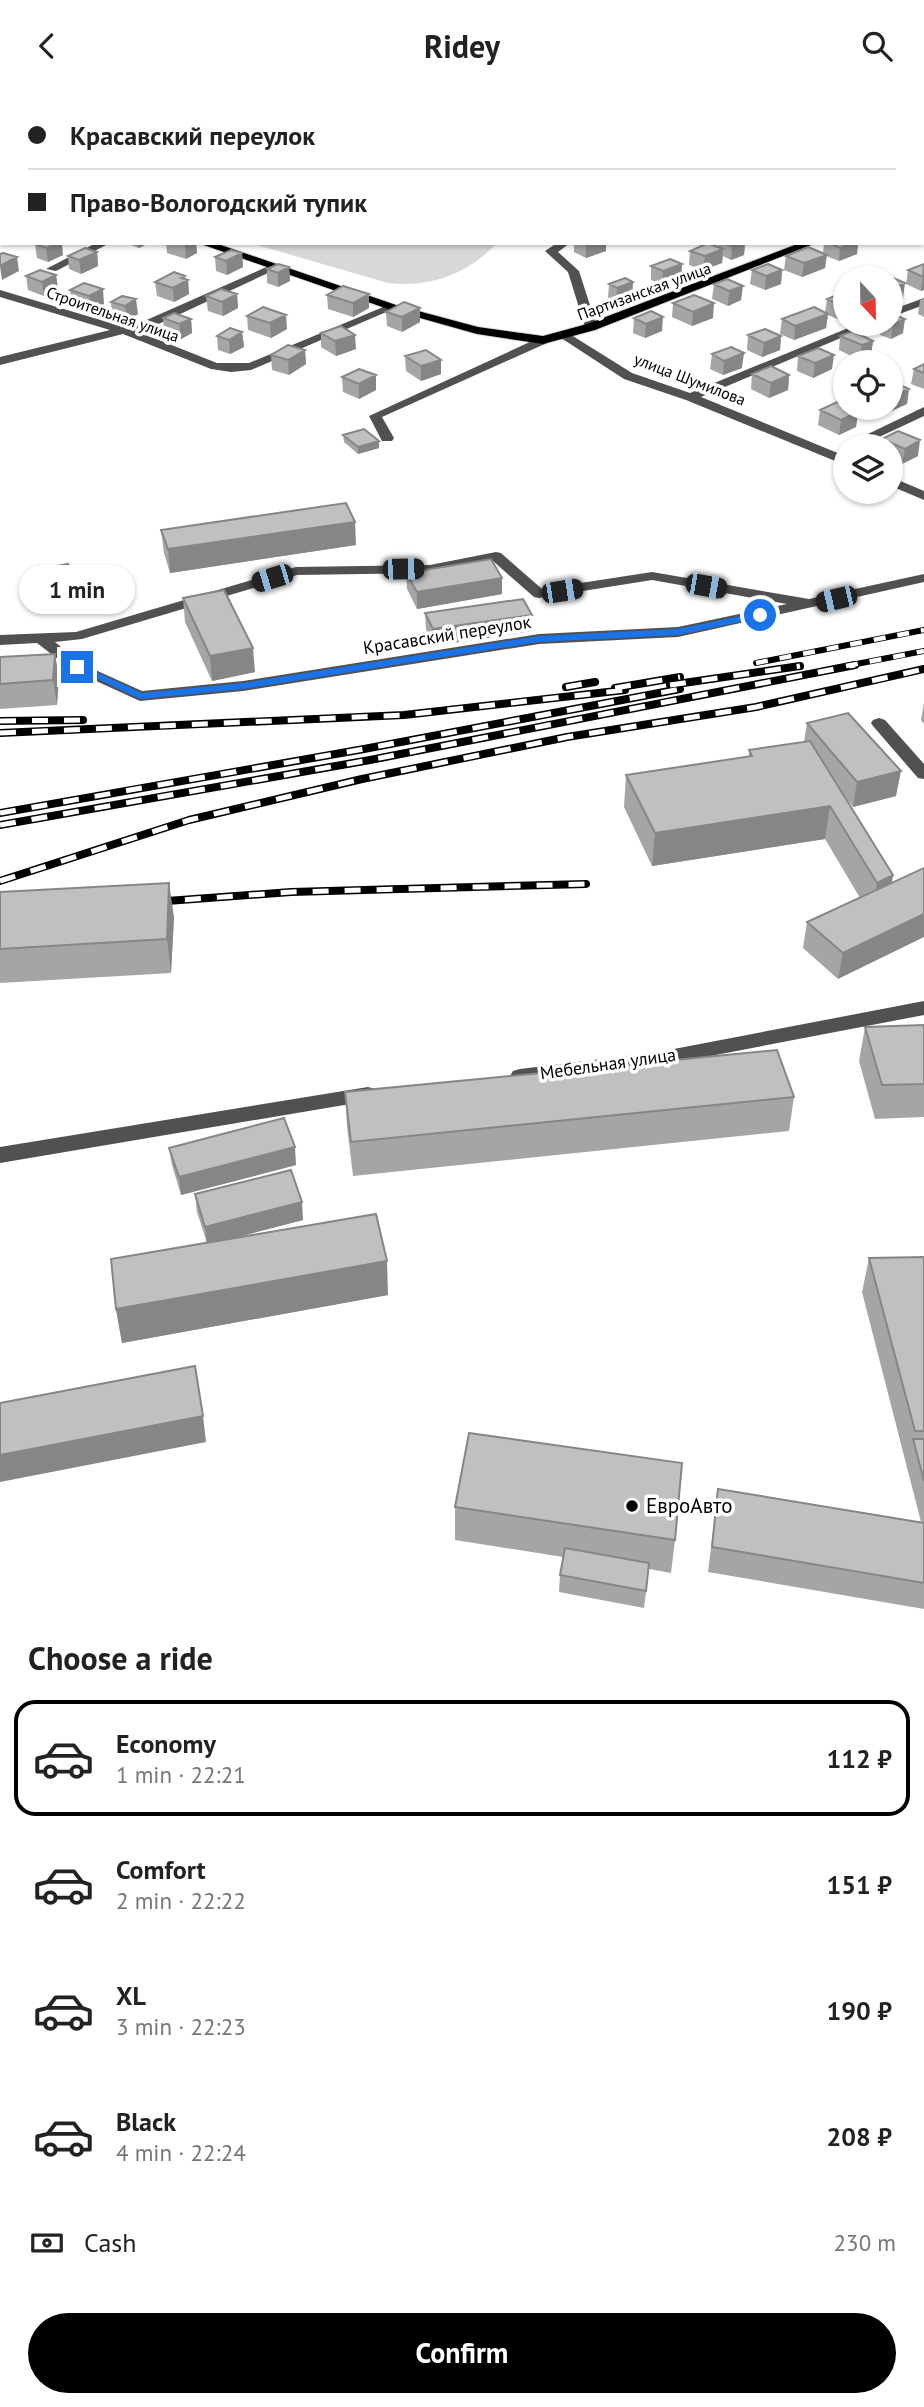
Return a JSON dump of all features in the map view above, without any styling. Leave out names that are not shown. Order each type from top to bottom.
[{"type":"main road","points":[[209,245],[392,307],[477,330],[543,339],[564,336]]},
{"type":"main road","name":"Партизанская улица","points":[[564,336],[806,245]]},
{"type":"street","points":[[52,269],[101,245]]},
{"type":"street","points":[[562,245],[551,251],[573,271],[591,327]]},
{"type":"street","points":[[0,361],[146,325],[275,267]]},
{"type":"street","name":"Строительная улица","points":[[0,293],[125,331],[215,366],[230,368],[251,366],[392,307]]},
{"type":"street","points":[[903,309],[924,301]]},
{"type":"street","name":"улица Шумилова","points":[[564,336],[628,376],[690,397],[831,455]]},
{"type":"street","points":[[690,397],[839,336]]},
{"type":"street","points":[[387,437],[375,416],[543,339]]},
{"type":"street","points":[[875,434],[924,411]]},
{"type":"street","points":[[903,486],[924,496]]},
{"type":"street","points":[[0,640],[77,636],[296,571],[430,569],[496,556],[539,594],[652,576],[815,604]]},
{"type":"street","name":"Красавский переулок","points":[[41,638],[77,667],[140,696],[243,686],[539,639],[678,632],[924,579]]},
{"type":"street","points":[[879,723],[924,773]]},
{"type":"street","name":"Мебельная улица","points":[[498,1079],[658,1059],[924,1007]]},
{"type":"street","points":[[0,1155],[391,1091]]},
{"type":"shaded area","points":[[257,245],[495,245],[461,271],[433,281],[388,283]]},
{"type":"building","points":[[704,245],[723,249],[705,256],[690,251]]},
{"type":"building","points":[[808,247],[827,255],[804,263],[786,256]]},
{"type":"building","points":[[85,248],[97,252],[79,260],[68,256]]},
{"type":"building","points":[[231,250],[242,253],[226,261],[215,257]]},
{"type":"building","points":[[0,254],[17,257],[0,266]]},
{"type":"building","points":[[670,259],[682,264],[663,271],[651,266]]},
{"type":"building","points":[[278,264],[289,267],[278,273],[267,269]]},
{"type":"building","points":[[768,264],[782,270],[766,276],[752,270]]},
{"type":"building","points":[[924,264],[923,277],[908,270]]},
{"type":"building","points":[[40,270],[56,275],[42,282],[26,276]]},
{"type":"building","points":[[174,272],[188,280],[173,288],[155,282]]},
{"type":"building","points":[[625,278],[633,282],[617,288],[609,284]]},
{"type":"building","points":[[727,279],[743,286],[729,291],[714,284]]},
{"type":"building","points":[[84,283],[103,289],[89,296],[70,290]]},
{"type":"building","points":[[343,286],[369,294],[353,303],[327,295]]},
{"type":"building","points":[[221,289],[237,294],[222,302],[206,296]]},
{"type":"building","points":[[694,295],[714,303],[693,312],[673,303]]},
{"type":"building","points":[[122,296],[136,299],[125,306],[111,302]]},
{"type":"building","points":[[404,302],[420,308],[402,317],[386,312]]},
{"type":"building","points":[[263,307],[286,315],[270,323],[247,316]]},
{"type":"building","points":[[814,307],[828,314],[795,326],[782,319]]},
{"type":"building","points":[[651,311],[663,317],[646,324],[634,318]]},
{"type":"building","points":[[174,313],[191,319],[179,324],[163,318]]},
{"type":"building","points":[[341,326],[355,335],[335,341],[321,333]]},
{"type":"building","points":[[230,328],[242,332],[229,340],[217,336]]},
{"type":"building","points":[[765,329],[781,336],[764,343],[748,335]]},
{"type":"building","points":[[840,336],[862,336],[873,341],[862,345]]},
{"type":"building","points":[[288,345],[305,350],[288,360],[271,355]]},
{"type":"building","points":[[731,347],[744,353],[724,361],[712,354]]},
{"type":"building","points":[[818,348],[833,355],[815,363],[798,356]]},
{"type":"building","points":[[426,350],[441,360],[421,366],[405,356]]},
{"type":"building","points":[[924,364],[924,373],[914,369]]},
{"type":"building","points":[[771,366],[789,375],[771,383],[752,374]]},
{"type":"building","points":[[359,369],[376,375],[359,384],[342,377]]},
{"type":"building","points":[[833,404],[833,416],[820,410]]},
{"type":"building","points":[[364,429],[379,441],[358,447],[343,435]]},
{"type":"building","points":[[898,431],[920,440],[905,449],[903,434],[892,434]]},
{"type":"building","points":[[346,503],[355,522],[168,549],[161,530]]},
{"type":"building","points":[[491,559],[502,578],[417,592],[406,573]]},
{"type":"building","points":[[68,564],[76,585],[50,590],[42,569]]},
{"type":"building","points":[[224,590],[253,648],[210,656],[183,598]]},
{"type":"building","points":[[523,599],[532,615],[433,629],[425,613]]},
{"type":"building","points":[[55,654],[53,680],[0,684],[0,657]]},
{"type":"building","points":[[848,713],[901,771],[857,782],[807,723]]},
{"type":"building","points":[[810,741],[893,875],[877,883],[830,806],[655,833],[626,775],[752,756],[749,750]]},
{"type":"building","points":[[924,868],[924,914],[843,953],[807,922]]},
{"type":"building","points":[[169,883],[167,939],[0,949],[0,892]]},
{"type":"building","points":[[924,1025],[924,1084],[882,1085],[865,1027]]},
{"type":"building","points":[[777,1050],[794,1097],[351,1142],[345,1092]]},
{"type":"building","points":[[284,1118],[295,1147],[179,1177],[169,1148]]},
{"type":"building","points":[[291,1170],[302,1202],[205,1227],[195,1194]]},
{"type":"building","points":[[376,1214],[387,1261],[116,1309],[111,1259]]},
{"type":"building","points":[[924,1257],[924,1431],[915,1431],[869,1258]]},
{"type":"building","points":[[195,1366],[203,1416],[0,1455],[0,1403]]},
{"type":"building","points":[[469,1433],[682,1463],[675,1540],[455,1507]]},
{"type":"building","points":[[913,1439],[924,1439],[924,1481]]},
{"type":"building","points":[[718,1489],[924,1523],[924,1583],[712,1547]]},
{"type":"building","points":[[565,1548],[649,1563],[646,1591],[560,1575]]},
{"type":"railway","points":[[756,663],[924,630]]},
{"type":"railway","points":[[846,666],[924,651]]},
{"type":"railway","points":[[0,825],[370,760],[855,665]]},
{"type":"railway","points":[[670,685],[800,666]]},
{"type":"railway","points":[[0,881],[189,820],[362,779],[567,737],[756,707],[924,669]]},
{"type":"railway","points":[[615,688],[680,677]]},
{"type":"railway","points":[[566,687],[595,682]]},
{"type":"railway","points":[[0,813],[364,749],[680,689]]},
{"type":"railway","points":[[0,733],[404,715],[625,690]]},
{"type":"railway","points":[[0,721],[83,720]]},
{"type":"railway","points":[[153,902],[291,892],[586,884]]},
{"type":"place","name":"ЕвроАвто","points":[[632,1506]]},
{"type":"route","points":[[77,667],[140,696],[243,686],[539,639],[678,632],[760,615]]}]
